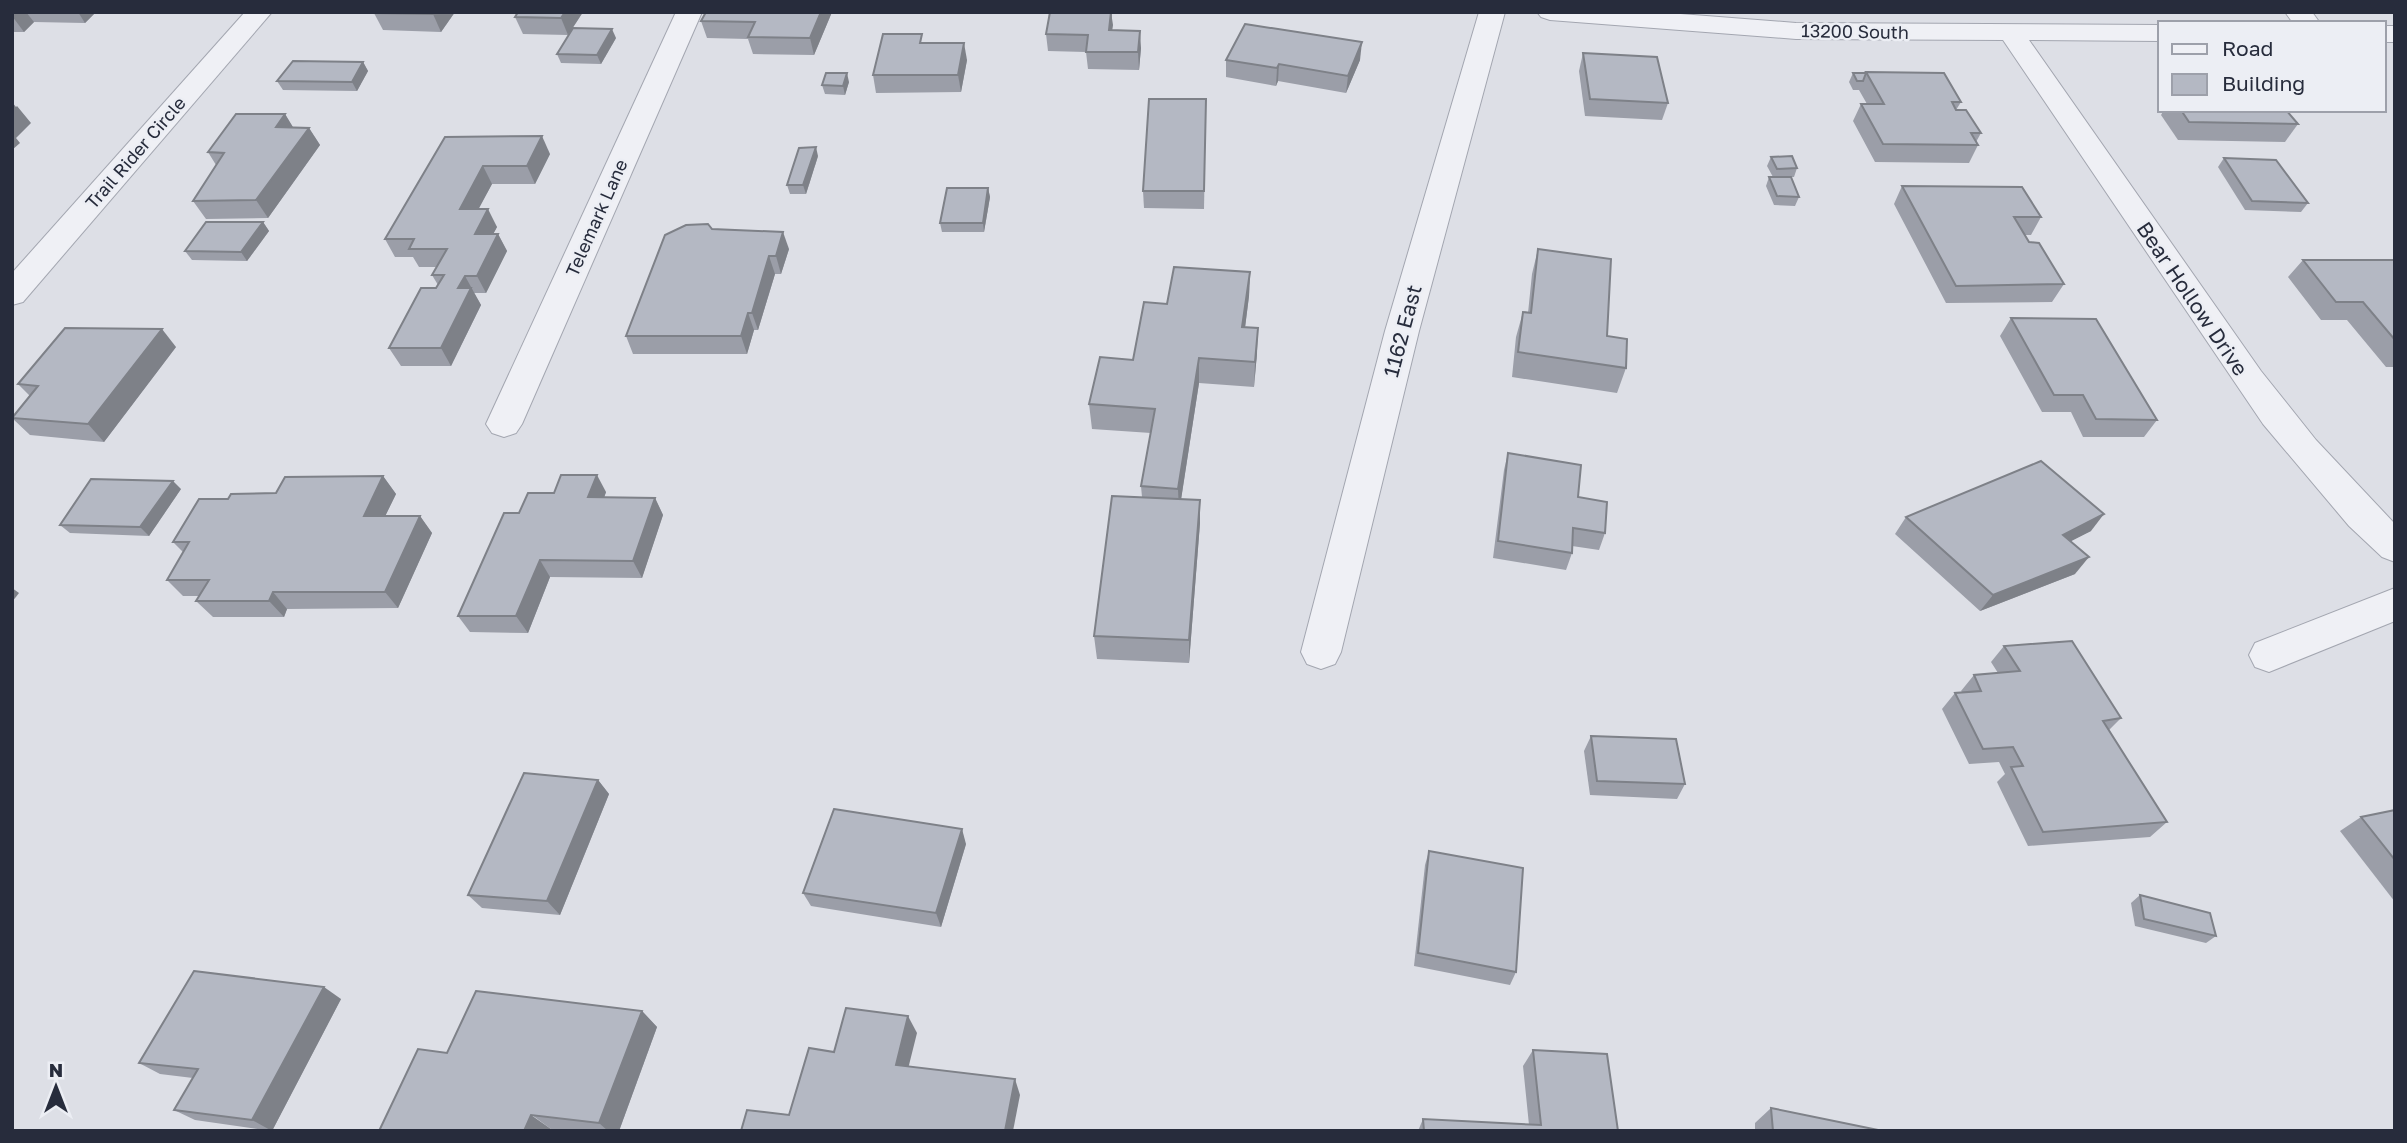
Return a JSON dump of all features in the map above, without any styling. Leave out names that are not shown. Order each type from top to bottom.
[{"type":"street","name":"Trail Rider Circle","points":[[12,294],[259,12]]},
{"type":"street","name":"Telemark Lane","points":[[504,424],[689,12]]},
{"type":"street","name":"1162 East","points":[[1321,652],[1402,331],[1493,12]]},
{"type":"street","name":"13200 South","points":[[1550,12],[1796,31],[2158,33]]},
{"type":"street","name":"Bear Hollow Drive","points":[[2011,33],[2252,386],[2296,444],[2360,514],[2395,547]]},
{"type":"street","points":[[2269,655],[2395,604]]},
{"type":"building","points":[[375,12],[435,12],[433,14]]},
{"type":"building","points":[[518,12],[565,12],[561,18],[515,17]]},
{"type":"building","points":[[706,12],[821,12],[810,38],[748,37],[755,22],[701,21]]},
{"type":"building","points":[[1050,12],[1111,12],[1109,30],[1140,31],[1138,52],[1086,52],[1088,35],[1046,34]]},
{"type":"building","points":[[1245,24],[1362,42],[1348,76],[1279,64],[1277,68],[1226,60]]},
{"type":"building","points":[[573,28],[612,29],[597,55],[557,54]]},
{"type":"building","points":[[883,34],[922,34],[920,43],[964,43],[958,75],[873,75]]},
{"type":"building","points":[[1583,53],[1657,57],[1668,103],[1590,99]]},
{"type":"building","points":[[293,61],[363,62],[352,82],[277,81]]},
{"type":"building","points":[[1866,72],[1944,73],[1961,102],[1952,102],[1956,110],[1966,110],[1981,133],[1971,133],[1978,145],[1883,144],[1861,104],[1884,104]]},
{"type":"building","points":[[826,73],[847,73],[843,86],[822,85]]},
{"type":"building","points":[[1853,73],[1866,73],[1863,81],[1857,81]]},
{"type":"building","points":[[1149,99],[1206,99],[1204,191],[1143,191]]},
{"type":"building","points":[[2182,112],[2288,112],[2298,124],[2189,122]]},
{"type":"building","points":[[236,114],[285,114],[276,127],[309,128],[256,200],[193,201],[224,153],[208,152]]},
{"type":"building","points":[[542,136],[527,166],[483,166],[460,209],[488,209],[475,234],[498,234],[477,276],[465,276],[458,288],[471,288],[441,348],[389,348],[421,288],[436,288],[444,275],[432,275],[447,249],[409,249],[414,239],[385,239],[445,137]]},
{"type":"building","points":[[816,147],[803,185],[787,185],[799,148]]},
{"type":"building","points":[[1792,156],[1797,168],[1777,169],[1771,157]]},
{"type":"building","points":[[2224,158],[2276,160],[2308,203],[2252,201]]},
{"type":"building","points":[[1769,177],[1791,177],[1799,197],[1777,196]]},
{"type":"building","points":[[1902,186],[2022,187],[2041,217],[2014,217],[2029,242],[2039,243],[2064,284],[1956,286]]},
{"type":"building","points":[[947,188],[988,188],[983,223],[940,223]]},
{"type":"building","points":[[206,222],[263,222],[241,252],[185,251]]},
{"type":"building","points":[[708,224],[712,229],[783,232],[776,256],[769,256],[752,313],[748,313],[741,336],[626,336],[665,235],[686,225]]},
{"type":"building","points":[[1538,249],[1611,259],[1607,336],[1627,339],[1626,368],[1518,352],[1523,312],[1531,313]]},
{"type":"building","points":[[2303,260],[2395,260],[2395,340],[2363,302],[2336,302]]},
{"type":"building","points":[[1174,267],[1250,272],[1242,327],[1258,328],[1255,362],[1199,358],[1178,489],[1141,486],[1155,409],[1089,404],[1100,357],[1133,360],[1144,302],[1167,304]]},
{"type":"building","points":[[2011,318],[2096,319],[2157,420],[2096,419],[2083,395],[2054,395]]},
{"type":"building","points":[[65,328],[162,329],[88,424],[12,418],[38,386],[18,384]]},
{"type":"building","points":[[1508,453],[1581,465],[1578,497],[1607,502],[1605,533],[1573,528],[1572,553],[1498,541]]},
{"type":"building","points":[[2041,461],[2104,514],[2063,535],[2089,557],[1993,595],[1906,517]]},
{"type":"building","points":[[561,475],[597,475],[588,497],[655,498],[633,561],[540,560],[516,616],[458,616],[504,513],[519,513],[528,493],[554,493]]},
{"type":"building","points":[[383,476],[364,516],[420,516],[385,592],[273,592],[269,601],[196,601],[209,580],[167,580],[189,542],[173,542],[199,499],[228,499],[231,494],[276,493],[285,477]]},
{"type":"building","points":[[91,479],[173,481],[140,527],[60,525]]},
{"type":"building","points":[[1112,496],[1200,500],[1189,640],[1094,636]]},
{"type":"building","points":[[2072,641],[2121,718],[2103,721],[2167,822],[2043,832],[2011,767],[2023,766],[2013,747],[1983,749],[1955,693],[1981,691],[1974,675],[2020,671],[2004,646]]},
{"type":"building","points":[[1591,736],[1676,739],[1685,784],[1597,781]]},
{"type":"building","points":[[524,773],[598,780],[547,901],[468,895]]},
{"type":"building","points":[[834,809],[962,829],[936,913],[803,893]]},
{"type":"building","points":[[2395,810],[2395,860],[2361,817]]},
{"type":"building","points":[[1429,851],[1523,868],[1516,972],[1418,953]]},
{"type":"building","points":[[2140,895],[2210,913],[2216,936],[2144,919]]},
{"type":"building","points":[[194,971],[324,987],[252,1120],[174,1110],[198,1069],[139,1063]]},
{"type":"building","points":[[476,991],[642,1011],[599,1123],[531,1115],[524,1131],[379,1131],[418,1049],[447,1053]]},
{"type":"building","points":[[846,1008],[908,1016],[896,1065],[1015,1079],[1005,1131],[741,1131],[747,1110],[789,1115],[809,1048],[834,1052]]},
{"type":"building","points":[[1533,1050],[1607,1054],[1618,1131],[1424,1131],[1423,1119],[1541,1125]]},
{"type":"building","points":[[1771,1108],[1883,1131],[1773,1131]]}]
